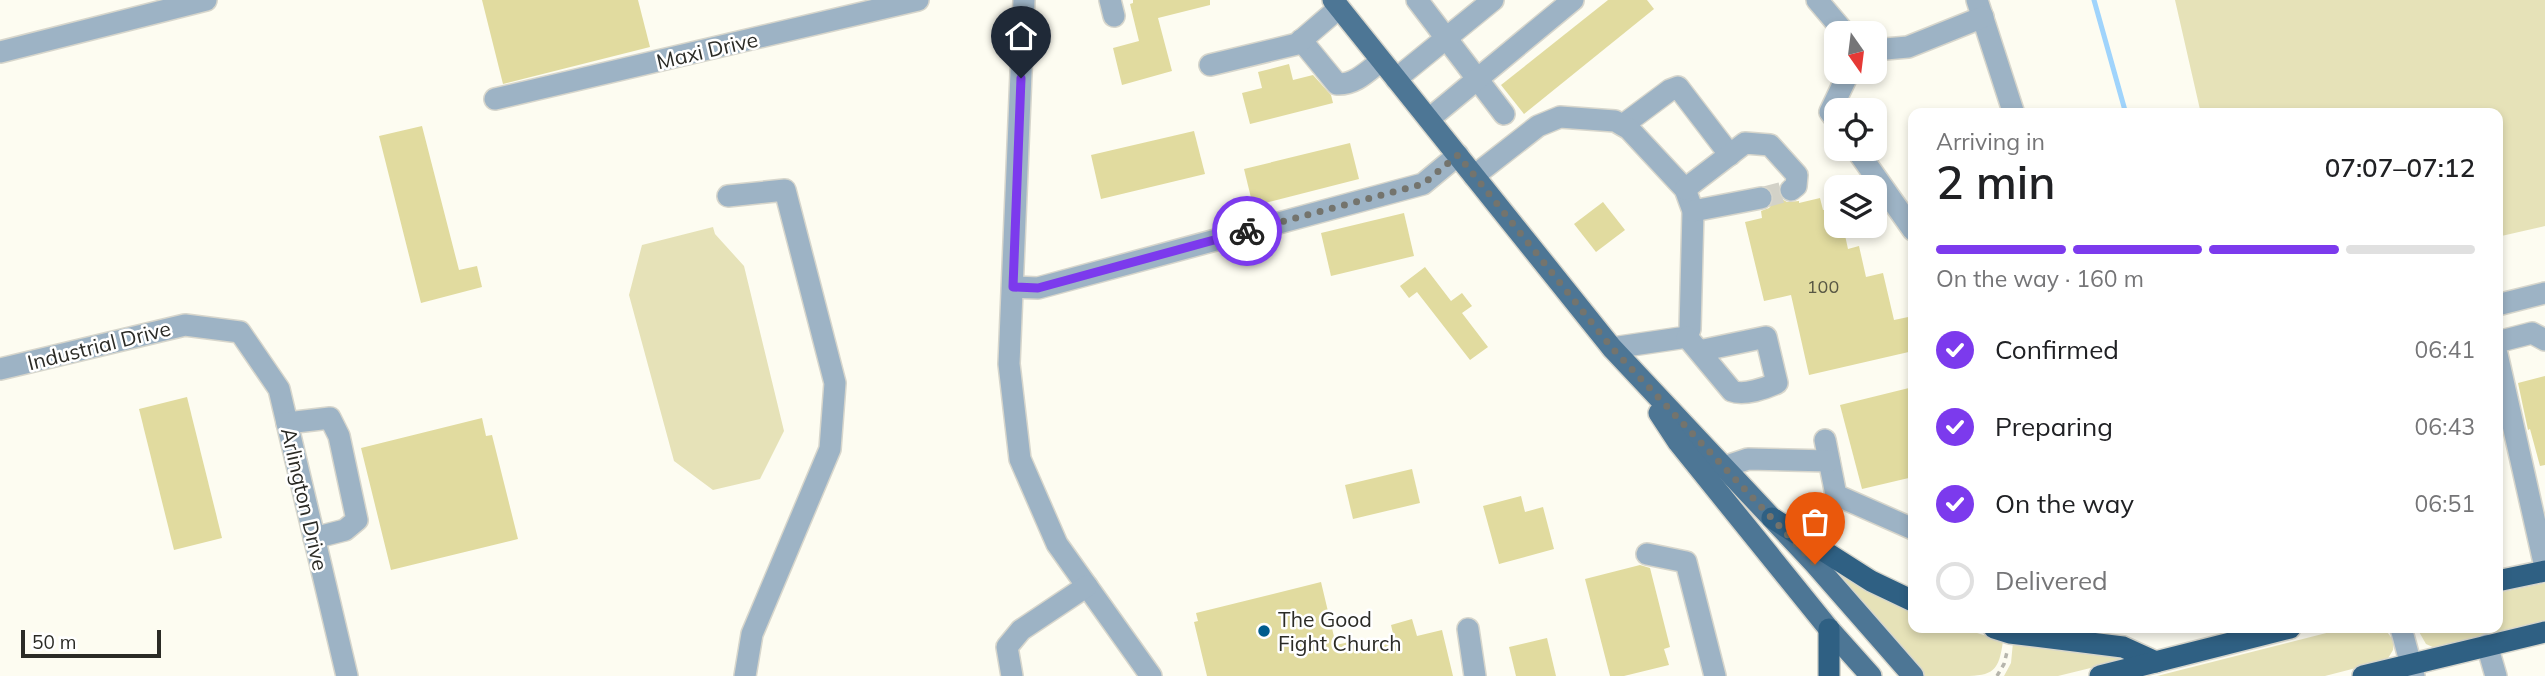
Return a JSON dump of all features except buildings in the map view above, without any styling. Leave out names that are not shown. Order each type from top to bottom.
[{"type":"highway","points":[[1772,518],[1871,581],[1908,599]]},
{"type":"highway","points":[[2503,580],[2545,569]]},
{"type":"highway","points":[[1829,629],[1829,676]]},
{"type":"highway","points":[[2363,676],[2413,670],[2487,645],[2545,632]]},
{"type":"highway","points":[[2100,676],[2270,633]]},
{"type":"highway","points":[[2052,634],[2123,648],[2156,662]]},
{"type":"main road","points":[[1336,4],[1618,355],[1678,442],[1829,629],[1871,676]]},
{"type":"main road","points":[[1618,355],[1772,518],[1913,676]]},
{"type":"street","points":[[0,52],[206,0]]},
{"type":"street","name":"Maxi Drive","points":[[495,99],[855,8],[918,0]]},
{"type":"street","points":[[1024,0],[1009,364],[1020,459],[1057,544],[1152,676]]},
{"type":"street","points":[[1417,0],[1504,114]]},
{"type":"street","points":[[1396,79],[1493,0]]},
{"type":"street","points":[[1429,120],[1573,0]]},
{"type":"street","points":[[1817,0],[1835,21]]},
{"type":"street","points":[[1210,65],[1297,44],[1336,4]]},
{"type":"street","points":[[1887,49],[1908,47],[1980,8],[2012,108]]},
{"type":"street","points":[[1301,40],[1337,84],[1347,85],[1381,61]]},
{"type":"street","points":[[1623,125],[1678,87],[1730,155]]},
{"type":"street","points":[[1474,176],[1538,126],[1560,117],[1615,121],[1623,125],[1685,189],[1693,211],[1690,329],[1693,344],[1618,355]]},
{"type":"street","points":[[1685,189],[1745,143],[1770,145],[1797,175],[1796,186],[1791,190]]},
{"type":"street","points":[[1013,287],[1038,288],[1423,184],[1458,155]]},
{"type":"street","points":[[1864,161],[1908,223]]},
{"type":"street","points":[[727,195],[785,190],[835,383],[831,449],[752,634],[745,676]]},
{"type":"street","points":[[1693,211],[1761,198]]},
{"type":"street","points":[[2503,304],[2545,293]]},
{"type":"street","name":"Industrial Drive","points":[[0,369],[185,325],[240,332]]},
{"type":"street","name":"Arlington Drive","points":[[240,332],[279,389],[347,676]]},
{"type":"street","points":[[2503,340],[2532,333],[2545,340]]},
{"type":"street","points":[[2503,374],[2536,485],[2545,569]]},
{"type":"street","points":[[287,423],[330,418],[339,436],[357,520],[345,530],[314,538]]},
{"type":"street","points":[[1724,467],[1748,460],[1827,450],[1836,495],[1908,527]]},
{"type":"street","points":[[1647,554],[1686,562],[1715,676]]},
{"type":"street","points":[[1012,676],[1007,647],[1021,630],[1087,586]]},
{"type":"street","points":[[1468,629],[1475,676]]},
{"type":"street","points":[[2402,633],[2413,670]]},
{"type":"street","points":[[2487,645],[2496,676]]},
{"type":"shaded area","points":[[2175,0],[2545,0],[2545,226],[2503,236],[2503,108],[2200,108]]},
{"type":"shaded area","points":[[713,227],[715,234],[744,266],[784,431],[760,479],[713,490],[674,461],[629,295],[642,245]]},
{"type":"shaded area","points":[[1820,560],[1908,607],[1908,633],[1977,633],[2003,641],[1997,665],[1988,673],[1924,676]]},
{"type":"shaded area","points":[[2545,583],[2545,620],[2503,632],[2503,592]]},
{"type":"shaded area","points":[[2326,633],[2388,633],[2394,641],[2393,650],[2387,660],[2325,676],[2157,676]]},
{"type":"shaded area","points":[[2420,633],[2501,633],[2437,649],[2426,644]]},
{"type":"shaded area","points":[[2013,642],[2078,653],[2122,655],[2123,660],[2058,676],[2004,676],[2011,663]]},
{"type":"waterway","points":[[2094,0],[2124,108]]},
{"type":"tunnel","points":[[1761,198],[1791,190]]},
{"type":"way so far","points":[[1247,231],[1423,184],[1458,155],[1612,348],[1815,564]]},
{"type":"place","name":"The Good Fight Church","points":[[1264,631]]},
{"type":"route","points":[[1021,78],[1013,287],[1038,288],[1247,231]]}]
